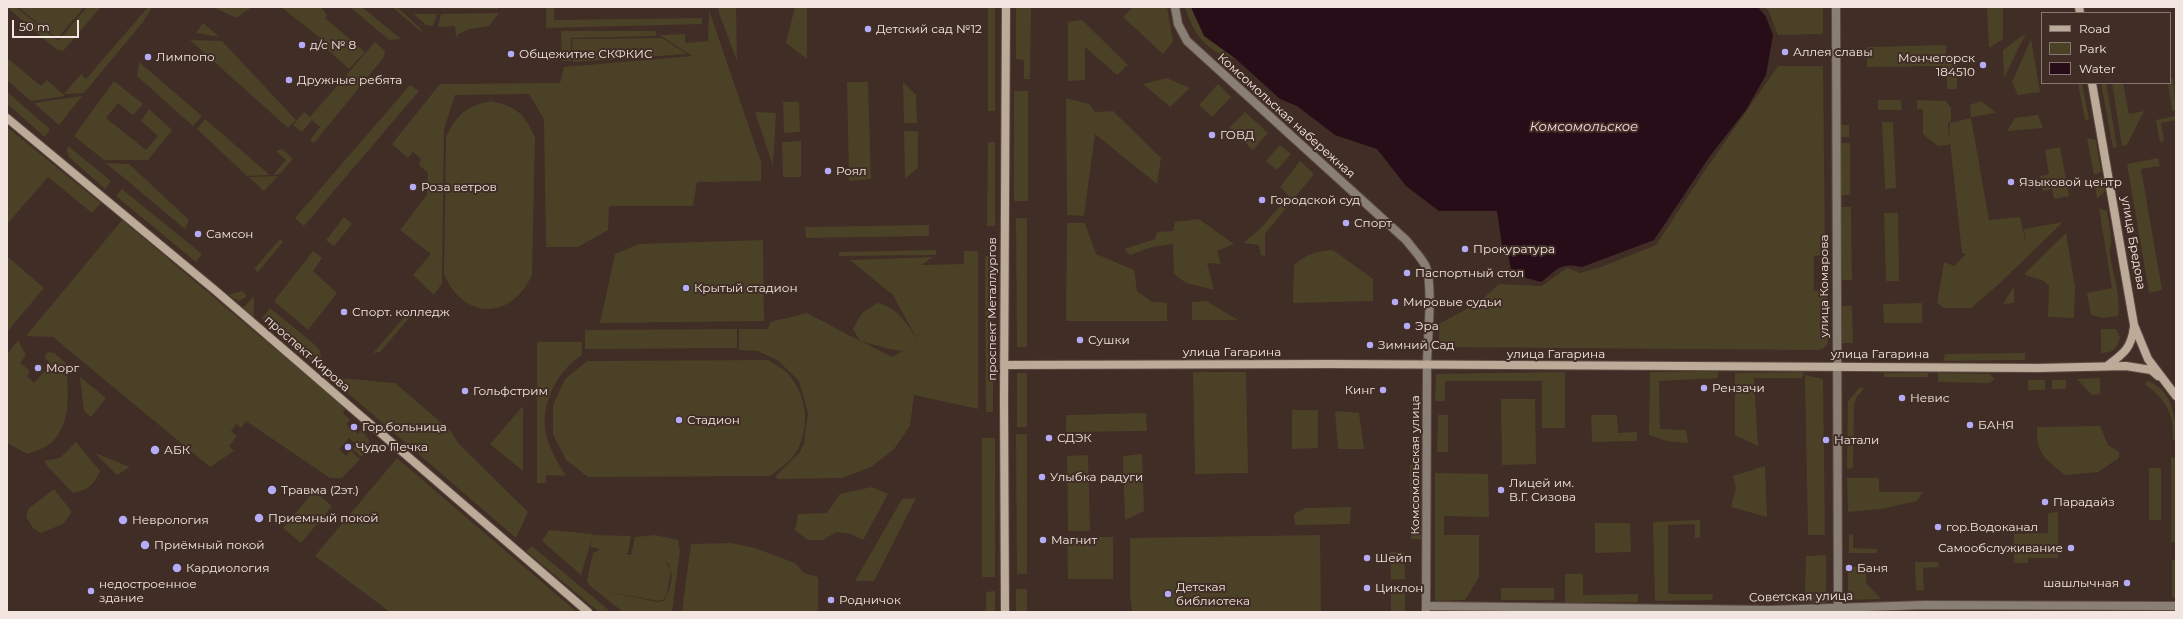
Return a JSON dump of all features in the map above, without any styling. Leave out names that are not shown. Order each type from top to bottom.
[{"type":"main road","name":"проспект Металлургов","points":[[1005,612],[1004,365],[1006,7]]},
{"type":"main road","name":"улица Бредова","points":[[2092,84],[2134,324],[2148,359],[2158,376],[2176,396]]},
{"type":"main road","name":"проспект Кирова","points":[[7,118],[216,291],[588,612]]},
{"type":"main road","points":[[2107,366],[2127,350],[2131,344],[2134,324]]},
{"type":"main road","name":"улица Гагарина","points":[[1004,365],[1837,366],[2038,368],[2107,366],[2139,367],[2151,370],[2158,376]]},
{"type":"street","name":"Комсомольская набережная","points":[[1175,7],[1178,24],[1187,41],[1406,240],[1419,256],[1426,266],[1429,283],[1427,365]]},
{"type":"street","name":"улица Комарова","points":[[1836,7],[1838,610]]},
{"type":"street","name":"Комсомольская улица","points":[[1426,609],[1427,365]]},
{"type":"street","name":"Советская улица","points":[[1426,609],[1838,610],[1933,605],[2176,606]]},
{"type":"green space","points":[[10,7],[16,7],[58,41],[87,7],[101,7],[63,51],[57,50],[9,9]]},
{"type":"green space","points":[[18,7],[84,7],[57,39]]},
{"type":"green space","points":[[148,7],[152,7],[143,22],[84,93],[64,94],[81,74],[86,79]]},
{"type":"green space","points":[[213,7],[252,7],[236,18]]},
{"type":"green space","points":[[281,7],[321,7],[327,15],[325,18],[365,52],[349,69],[322,45],[324,41]]},
{"type":"green space","points":[[350,7],[362,7],[401,39],[389,40]]},
{"type":"green space","points":[[392,7],[397,7],[420,28],[424,34]]},
{"type":"green space","points":[[407,7],[498,7],[498,9],[408,8]]},
{"type":"green space","points":[[546,7],[554,7],[554,20],[702,18],[702,24],[546,28]]},
{"type":"green space","points":[[718,7],[736,7],[737,61],[719,13]]},
{"type":"green space","points":[[795,7],[807,7],[807,59],[786,43]]},
{"type":"green space","points":[[988,7],[995,7],[995,111],[988,111]]},
{"type":"green space","points":[[1016,7],[1031,7],[1030,79],[1024,79],[1024,60],[1016,59]]},
{"type":"green space","points":[[1133,7],[1167,7],[1173,42],[1163,54],[1123,17]]},
{"type":"green space","points":[[1185,7],[1191,7],[1198,22],[1209,36],[1236,59],[1217,52],[1203,41],[1192,26]]},
{"type":"green space","points":[[1765,7],[1823,7],[1823,34],[1778,35],[1769,12]]},
{"type":"green space","points":[[1987,7],[2003,8],[2003,39],[1989,48]]},
{"type":"green space","points":[[709,10],[761,162],[761,181],[697,182],[693,206],[609,206],[608,230],[578,247],[546,247],[544,119],[529,94],[455,95],[444,129],[442,283],[434,295],[413,275],[431,254],[400,230],[427,195],[428,173],[419,165],[421,159],[413,152],[408,158],[392,144],[440,84],[560,83],[564,67],[692,56],[660,35],[685,34],[685,43],[708,41]]},
{"type":"green space","points":[[499,13],[489,26],[469,29],[457,35],[456,38],[455,26],[438,27],[441,14]]},
{"type":"green space","points":[[414,14],[437,14],[433,26],[426,25]]},
{"type":"green space","points":[[1082,20],[1128,65],[1117,75],[1085,47],[1085,80],[1068,81],[1068,22]]},
{"type":"green space","points":[[203,23],[220,37],[196,33]]},
{"type":"green space","points":[[561,31],[656,31],[656,36],[571,38],[571,61],[562,61]]},
{"type":"green space","points":[[2026,33],[2004,78],[2003,50]]},
{"type":"green space","points":[[662,38],[687,54],[573,62],[572,39]]},
{"type":"green space","points":[[2031,39],[2040,92],[2018,95],[2012,82]]},
{"type":"green space","points":[[190,40],[222,41],[296,120],[288,128]]},
{"type":"green space","points":[[375,42],[385,51],[384,57],[314,143],[310,140],[320,127],[312,120],[302,132],[293,125],[304,112],[310,117]]},
{"type":"green space","points":[[1946,45],[1946,64],[1957,64],[1957,89],[1947,89],[1947,66],[1867,67],[1867,47]]},
{"type":"green space","points":[[7,58],[41,86],[47,80],[65,96],[31,101],[7,80]]},
{"type":"green space","points":[[139,62],[202,116],[193,126],[137,76]]},
{"type":"green space","points":[[1778,66],[1823,66],[1825,255],[1814,256],[1814,291],[1827,291],[1828,343],[1824,348],[1819,350],[1439,347],[1439,324],[1479,302],[1499,284],[1542,286],[1567,268],[1580,273],[1601,267],[1656,245],[1706,169]]},
{"type":"green space","points":[[1167,78],[1190,88],[1170,107],[1143,84]]},
{"type":"green space","points":[[2173,78],[2176,110],[2172,111],[2168,84],[2171,84],[2171,79]]},
{"type":"green space","points":[[114,81],[143,104],[133,115],[118,103],[106,118],[146,150],[158,136],[141,121],[149,109],[172,130],[148,160],[104,160],[74,136]]},
{"type":"green space","points":[[847,82],[868,82],[871,179],[849,181]]},
{"type":"green space","points":[[903,82],[916,95],[917,123],[904,123]]},
{"type":"green space","points":[[1218,84],[1231,97],[1212,117],[1199,105]]},
{"type":"green space","points":[[2078,84],[2082,84],[2089,120],[2085,120]]},
{"type":"green space","points":[[2101,84],[2106,84],[2117,147],[2113,148]]},
{"type":"green space","points":[[2112,84],[2123,84],[2129,114],[2144,111],[2127,145],[2122,146]]},
{"type":"green space","points":[[410,85],[419,91],[304,226],[295,218]]},
{"type":"green space","points":[[1014,91],[1028,91],[1028,201],[1014,201]]},
{"type":"green space","points":[[7,92],[50,129],[45,137],[7,104]]},
{"type":"green space","points":[[82,96],[59,125],[34,103]]},
{"type":"green space","points":[[1066,98],[1089,104],[1095,112],[1113,111],[1161,158],[1157,184],[1095,134],[1084,216],[1067,215]]},
{"type":"green space","points":[[1878,100],[1901,100],[1902,110],[1878,110]]},
{"type":"green space","points":[[1917,100],[1946,101],[1951,108],[1951,122],[1948,123],[1949,140],[1950,123],[1971,118],[1989,220],[2020,217],[2026,243],[2024,229],[2063,222],[2000,283],[1971,308],[1944,308],[1937,303],[1944,262],[1954,266],[1966,254],[1962,253],[1950,142],[1949,145],[1938,146],[1923,134],[1923,109],[1917,109]]},
{"type":"green space","points":[[491,101],[500,103],[519,112],[527,122],[535,137],[532,275],[523,290],[512,300],[500,307],[488,309],[475,307],[463,300],[453,289],[444,274],[446,137],[454,122],[463,112],[482,103]]},
{"type":"green space","points":[[1981,101],[1996,113],[1971,117],[1970,105]]},
{"type":"green space","points":[[783,102],[799,102],[800,132],[784,133]]},
{"type":"green space","points":[[755,112],[776,113],[773,166]]},
{"type":"green space","points":[[1245,112],[1268,133],[1253,150],[1229,128]]},
{"type":"green space","points":[[2038,115],[2043,128],[2007,131],[2015,118]]},
{"type":"green space","points":[[2176,116],[2176,120],[2161,123],[2164,141],[2160,142],[2156,120]]},
{"type":"green space","points":[[205,119],[270,175],[247,176],[197,129]]},
{"type":"green space","points":[[1882,122],[1893,122],[1896,188],[1885,189]]},
{"type":"green space","points":[[1841,125],[1849,125],[1849,137],[1841,137]]},
{"type":"green space","points":[[7,127],[101,203],[92,213],[48,177],[7,224]]},
{"type":"green space","points":[[904,131],[918,131],[918,168],[905,179]]},
{"type":"green space","points":[[2087,138],[2096,140],[2101,172],[2094,175]]},
{"type":"green space","points":[[801,141],[801,177],[783,177],[782,142]]},
{"type":"green space","points":[[988,142],[995,142],[995,226],[987,226]]},
{"type":"green space","points":[[1841,143],[1850,143],[1850,195],[1841,195]]},
{"type":"green space","points":[[1280,145],[1291,154],[1277,170],[1266,161]]},
{"type":"green space","points":[[68,146],[111,181],[105,189],[69,157],[67,151]]},
{"type":"green space","points":[[2060,147],[2069,196],[2054,199],[2052,189],[2043,191],[2040,176],[2049,174],[2045,150]]},
{"type":"green space","points":[[282,149],[293,159],[280,174],[273,175],[286,160],[276,151]]},
{"type":"green space","points":[[2158,158],[2160,166],[2141,169],[2162,290],[2149,293],[2127,164]]},
{"type":"green space","points":[[1300,161],[1314,174],[1265,234],[1265,256],[1261,255],[1259,245],[1243,243],[1260,229],[1289,196],[1280,187]]},
{"type":"green space","points":[[106,163],[129,164],[189,220],[185,229]]},
{"type":"green space","points":[[278,176],[264,191],[249,177]]},
{"type":"green space","points":[[2102,177],[2105,191],[2097,199],[2094,179]]},
{"type":"green space","points":[[122,189],[202,254],[196,262],[116,196]]},
{"type":"green space","points":[[1840,207],[1851,207],[1852,280],[1840,280]]},
{"type":"green space","points":[[2099,208],[2107,211],[2111,236],[2110,254],[2119,308],[2118,316],[2103,318],[2091,315],[2087,293],[2112,288]]},
{"type":"green space","points":[[1884,213],[1898,213],[1899,281],[1886,281]]},
{"type":"green space","points":[[344,217],[352,224],[334,246],[326,240]]},
{"type":"green space","points":[[1016,218],[1027,218],[1027,347],[1017,347]]},
{"type":"green space","points":[[1199,219],[1234,244],[1217,251],[1221,264],[1207,263],[1214,290],[1186,283],[1174,274],[1173,244],[1152,247],[1130,255],[1124,249],[1155,239],[1157,232],[1173,231],[1175,222]]},
{"type":"green space","points":[[122,220],[345,408],[343,413],[350,420],[346,424],[358,434],[362,429],[370,442],[368,444],[371,447],[361,457],[353,449],[357,445],[349,438],[339,449],[346,456],[351,451],[360,459],[342,478],[330,478],[246,421],[241,428],[236,424],[231,431],[237,436],[229,446],[234,451],[210,467],[53,337],[26,336]]},
{"type":"green space","points":[[1067,223],[1085,223],[1096,254],[1134,270],[1137,291],[1152,302],[1167,303],[1167,321],[1066,321]]},
{"type":"green space","points":[[929,225],[929,236],[806,238],[805,227]]},
{"type":"green space","points":[[2066,233],[2075,287],[2074,318],[2048,317],[2049,286],[2044,281],[2025,275],[2026,272]]},
{"type":"green space","points":[[280,239],[283,242],[258,272],[254,269]]},
{"type":"green space","name":"Крытый стадион","points":[[763,240],[764,321],[600,323],[615,254],[639,244]]},
{"type":"green space","points":[[936,250],[936,255],[839,256],[839,252]]},
{"type":"green space","points":[[1333,250],[1373,279],[1373,301],[1293,303],[1294,265],[1303,258],[1312,254]]},
{"type":"green space","points":[[313,251],[322,258],[313,271],[337,293],[308,330],[274,301]]},
{"type":"green space","points":[[964,251],[978,251],[978,409],[914,395],[910,426],[894,449],[871,467],[842,478],[777,479],[776,476],[800,452],[804,443],[808,413],[799,381],[777,360],[758,351],[739,350],[739,329],[768,329],[770,322],[807,313],[860,341],[853,329],[862,313],[877,303],[891,308],[897,313],[907,324],[919,343],[893,295],[850,260],[933,257],[921,265],[964,264]],"holes":[[[861,341],[889,349],[903,351],[892,357]]]},
{"type":"green space","points":[[7,256],[44,288],[7,332]]},
{"type":"green space","points":[[985,256],[993,256],[993,412],[986,412]]},
{"type":"green space","points":[[2014,286],[2014,303],[2003,304]]},
{"type":"green space","points":[[242,291],[247,296],[239,301],[228,295]]},
{"type":"green space","points":[[254,296],[254,317],[243,308]]},
{"type":"green space","points":[[1206,301],[1238,320],[1192,320],[1192,302]]},
{"type":"green space","points":[[1922,303],[1922,323],[1884,323],[1883,304]]},
{"type":"green space","points":[[1839,306],[1852,306],[1853,343],[1840,343]]},
{"type":"green space","points":[[270,308],[314,344],[320,351],[321,360],[315,363],[309,359],[262,318]]},
{"type":"green space","points":[[407,314],[410,317],[380,352],[373,353]]},
{"type":"green space","points":[[737,329],[737,348],[585,349],[585,330]]},
{"type":"green space","points":[[2101,329],[2116,329],[2120,337],[2114,350],[2101,353]]},
{"type":"green space","points":[[18,340],[26,355],[20,363],[30,371],[27,376],[34,383],[51,364],[44,357],[48,352],[54,353],[66,363],[68,384],[68,405],[66,416],[58,435],[51,443],[28,454],[7,443],[7,354]]},
{"type":"green space","points":[[537,342],[582,342],[582,355],[564,371],[551,392],[547,404],[545,429],[548,441],[566,476],[546,475],[546,483],[537,483]]},
{"type":"green space","points":[[2025,353],[2025,360],[1943,361],[1945,354]]},
{"type":"green space","name":"Стадион","points":[[768,360],[784,370],[793,380],[802,398],[805,419],[802,439],[796,453],[786,464],[770,476],[588,477],[566,460],[553,434],[553,405],[565,379],[587,361]]},
{"type":"green space","points":[[1718,371],[1718,378],[1659,381],[1660,429],[1686,430],[1688,443],[1667,441],[1649,435],[1650,372]]},
{"type":"green space","points":[[1193,372],[1246,372],[1248,473],[1195,474]]},
{"type":"green space","points":[[1565,372],[1565,428],[1542,428],[1542,381],[1445,381],[1445,401],[1435,401],[1436,374]]},
{"type":"green space","points":[[1804,372],[1802,378],[1754,378],[1758,446],[1735,435],[1735,373]]},
{"type":"green space","points":[[1017,373],[1027,373],[1027,427],[1017,427]]},
{"type":"green space","points":[[1884,373],[1928,373],[1928,377],[1884,377]]},
{"type":"green space","points":[[1938,373],[1990,374],[1994,379],[1990,383],[1938,382]]},
{"type":"green space","points":[[1805,375],[1823,379],[1825,535],[1808,535]]},
{"type":"green space","points":[[80,377],[106,398],[91,417],[84,411]]},
{"type":"green space","points":[[329,377],[395,383],[450,430],[459,444],[528,512],[516,538]]},
{"type":"green space","points":[[2100,378],[2100,394],[2092,395],[2077,379]]},
{"type":"green space","points":[[2028,380],[2045,380],[2045,390],[2028,390]]},
{"type":"green space","points":[[2052,380],[2066,380],[2066,389],[2052,389]]},
{"type":"green space","points":[[2148,381],[2156,385],[2168,398],[2174,414],[2176,440],[2173,440],[2172,422],[2167,408],[2158,396],[2145,384]]},
{"type":"green space","points":[[1860,387],[1864,389],[1857,396],[1854,405],[1853,468],[1847,469],[1848,401]]},
{"type":"green space","points":[[1501,399],[1535,399],[1536,464],[1502,465]]},
{"type":"green space","points":[[523,406],[523,471],[490,444]]},
{"type":"green space","points":[[1292,410],[1318,410],[1318,448],[1292,449]]},
{"type":"green space","points":[[1335,411],[1359,413],[1364,449],[1338,449]]},
{"type":"green space","points":[[1146,413],[1147,431],[1066,432],[1066,415]]},
{"type":"green space","points":[[1438,415],[1448,415],[1448,452],[1437,452]]},
{"type":"green space","points":[[1591,415],[1617,415],[1618,433],[1637,432],[1637,441],[1592,442]]},
{"type":"green space","points":[[2100,426],[2108,445],[2119,452],[2119,458],[2098,472],[2065,475],[2047,460],[2040,450],[2038,444],[2037,427]]},
{"type":"green space","points":[[1016,434],[1027,434],[1027,574],[1017,574]]},
{"type":"green space","points":[[982,438],[995,438],[995,577],[982,577]]},
{"type":"green space","points":[[76,442],[100,471],[90,486],[73,493],[44,461],[60,458]]},
{"type":"green space","points":[[95,453],[130,467],[117,475]]},
{"type":"green space","points":[[1142,454],[1144,511],[1125,520],[1123,456]]},
{"type":"green space","points":[[1088,455],[1090,531],[1068,531],[1067,456]]},
{"type":"green space","points":[[2171,457],[2176,458],[2176,542],[2171,542]]},
{"type":"green space","points":[[397,458],[577,612],[390,612],[315,556]]},
{"type":"green space","points":[[1420,464],[1421,539],[1411,539],[1410,465]]},
{"type":"green space","points":[[1765,466],[1767,517],[1731,507],[1736,488],[1733,476]]},
{"type":"green space","points":[[2149,468],[2161,468],[2161,520],[2149,520]]},
{"type":"green space","points":[[1435,473],[1488,474],[1489,517],[1444,516],[1444,535],[1479,535],[1479,577],[1465,600],[1435,601]]},
{"type":"green space","points":[[1847,478],[1879,478],[1879,492],[1923,492],[1917,501],[1881,509],[1848,512]]},
{"type":"green space","points":[[872,487],[888,494],[863,540],[851,534],[836,532],[823,540],[808,540],[795,530],[798,514],[827,513],[840,494]]},
{"type":"green space","points":[[54,489],[72,512],[63,524],[41,533],[33,528],[26,517],[28,509]]},
{"type":"green space","points":[[314,491],[332,506],[301,543],[283,528]]},
{"type":"green space","points":[[916,498],[874,581],[855,581],[902,499]]},
{"type":"green space","points":[[1351,507],[1350,524],[1295,525],[1294,514],[1306,508]]},
{"type":"green space","points":[[2058,512],[2058,558],[2028,558],[2028,563],[2014,563],[2014,534],[2048,533],[2048,513]]},
{"type":"green space","points":[[1700,520],[1700,538],[1695,538],[1695,524],[1668,525],[1668,594],[1713,594],[1712,600],[1655,601],[1653,522]]},
{"type":"green space","points":[[1595,523],[1630,523],[1631,552],[1595,553]]},
{"type":"green space","points":[[549,530],[593,534],[581,575],[542,541]]},
{"type":"green space","points":[[1853,534],[1853,548],[1877,549],[1877,553],[1849,553],[1849,535]]},
{"type":"green space","points":[[593,535],[631,536],[628,553],[623,553],[631,555],[635,537],[655,535],[678,540],[680,550],[672,612],[623,612],[589,585],[587,580],[593,553],[601,549],[590,547]],"holes":[[[671,570],[672,575],[670,586],[664,601],[657,602],[600,590],[658,601],[663,600],[667,593]]]},
{"type":"green space","points":[[1320,535],[1321,612],[1132,612],[1130,595],[1130,538]]},
{"type":"green space","points":[[1067,537],[1113,537],[1113,579],[1068,579]]},
{"type":"green space","points":[[731,543],[755,548],[795,563],[804,573],[818,577],[818,612],[682,612],[691,544]]},
{"type":"green space","points":[[532,546],[611,612],[599,612],[526,551]]},
{"type":"green space","points":[[1390,552],[1404,552],[1405,579],[1391,580]]},
{"type":"green space","points":[[1826,555],[1826,603],[1777,603],[1777,600],[1805,593],[1806,556]]},
{"type":"green space","points":[[2172,560],[2176,560],[2176,598],[2172,597]]},
{"type":"green space","points":[[1915,562],[1938,562],[1939,567],[1923,568],[1924,590],[1916,590]]},
{"type":"green space","points":[[1866,566],[1866,583],[1881,599],[1848,600],[1848,567]]},
{"type":"green space","points":[[1565,574],[1583,574],[1583,595],[1638,594],[1638,602],[1565,603]]},
{"type":"green space","points":[[1391,585],[1405,585],[1405,612],[1391,612]]},
{"type":"green space","points":[[1501,588],[1554,588],[1554,600],[1501,600]]},
{"type":"green space","points":[[1016,589],[1027,589],[1027,612],[1016,612]]},
{"type":"green space","points":[[995,591],[995,612],[986,612],[986,592]]},
{"type":"water","name":"Комсомольское","points":[[1191,7],[1758,7],[1766,17],[1773,35],[1766,75],[1746,110],[1710,156],[1654,240],[1582,267],[1569,265],[1564,266],[1556,270],[1541,282],[1512,274],[1508,254],[1502,245],[1497,211],[1439,211],[1406,186],[1377,149],[1335,135],[1297,106],[1280,99],[1236,59],[1204,36]]},
{"type":"place","name":"Детский сад №12","points":[[868,29]]},
{"type":"place","name":"д/с № 8","points":[[302,45]]},
{"type":"place","name":"Аллея славы","points":[[1785,52]]},
{"type":"place","name":"Общежитие СКФКИС","points":[[511,54]]},
{"type":"place","name":"Лимпопо","points":[[148,57]]},
{"type":"place","name":"Мончегорск 184510","points":[[1983,65]]},
{"type":"place","name":"Дружные ребята","points":[[289,80]]},
{"type":"place","name":"ГОВД","points":[[1212,135]]},
{"type":"place","name":"Роял","points":[[828,171]]},
{"type":"place","name":"Языковой центр","points":[[2011,182]]},
{"type":"place","name":"Роза ветров","points":[[413,187]]},
{"type":"place","name":"Городской суд","points":[[1262,200]]},
{"type":"place","name":"Спорт","points":[[1346,223]]},
{"type":"place","name":"Самсон","points":[[198,234]]},
{"type":"place","name":"Прокуратура","points":[[1465,249]]},
{"type":"place","name":"Паспортный стол","points":[[1407,273]]},
{"type":"place","name":"Крытый стадион","points":[[686,288]]},
{"type":"place","name":"Мировые судьи","points":[[1395,302]]},
{"type":"place","name":"Спорт. колледж","points":[[344,312]]},
{"type":"place","name":"Эра","points":[[1407,326]]},
{"type":"place","name":"Сушки","points":[[1080,340]]},
{"type":"place","name":"Зимний Сад","points":[[1370,345]]},
{"type":"place","name":"Морг","points":[[38,368]]},
{"type":"place","name":"Рензачи","points":[[1704,388]]},
{"type":"place","name":"Кинг","points":[[1383,390]]},
{"type":"place","name":"Гольфстрим","points":[[465,391]]},
{"type":"place","name":"Невис","points":[[1902,398]]},
{"type":"place","name":"Стадион","points":[[679,420]]},
{"type":"place","name":"БАНЯ","points":[[1970,425]]},
{"type":"place","name":"Гор.больница","points":[[354,427]]},
{"type":"place","name":"СДЭК","points":[[1049,438]]},
{"type":"place","name":"Натали","points":[[1826,440]]},
{"type":"place","name":"Чудо Печка","points":[[348,447]]},
{"type":"place","name":"АБК","points":[[155,450]]},
{"type":"place","name":"Улыбка радуги","points":[[1042,477]]},
{"type":"place","name":"Травма (2эт.)","points":[[272,490]]},
{"type":"place","name":"Лицей им. В.Г. Сизова","points":[[1501,490]]},
{"type":"place","name":"Парадайз","points":[[2045,502]]},
{"type":"place","name":"Приемный покой","points":[[259,518]]},
{"type":"place","name":"Неврология","points":[[123,520]]},
{"type":"place","name":"гор.Водоканал","points":[[1938,527]]},
{"type":"place","name":"Магнит","points":[[1043,540]]},
{"type":"place","name":"Приёмный покой","points":[[145,545]]},
{"type":"place","name":"Самообслуживание","points":[[2071,548]]},
{"type":"place","name":"Шейп","points":[[1367,558]]},
{"type":"place","name":"Кардиология","points":[[177,568]]},
{"type":"place","name":"Баня","points":[[1849,568]]},
{"type":"place","name":"шашлычная","points":[[2127,583]]},
{"type":"place","name":"Циклон","points":[[1367,588]]},
{"type":"place","name":"недостроенное здание","points":[[91,591]]},
{"type":"place","name":"Детская библиотека","points":[[1168,594]]},
{"type":"place","name":"Родничок","points":[[831,600]]}]
